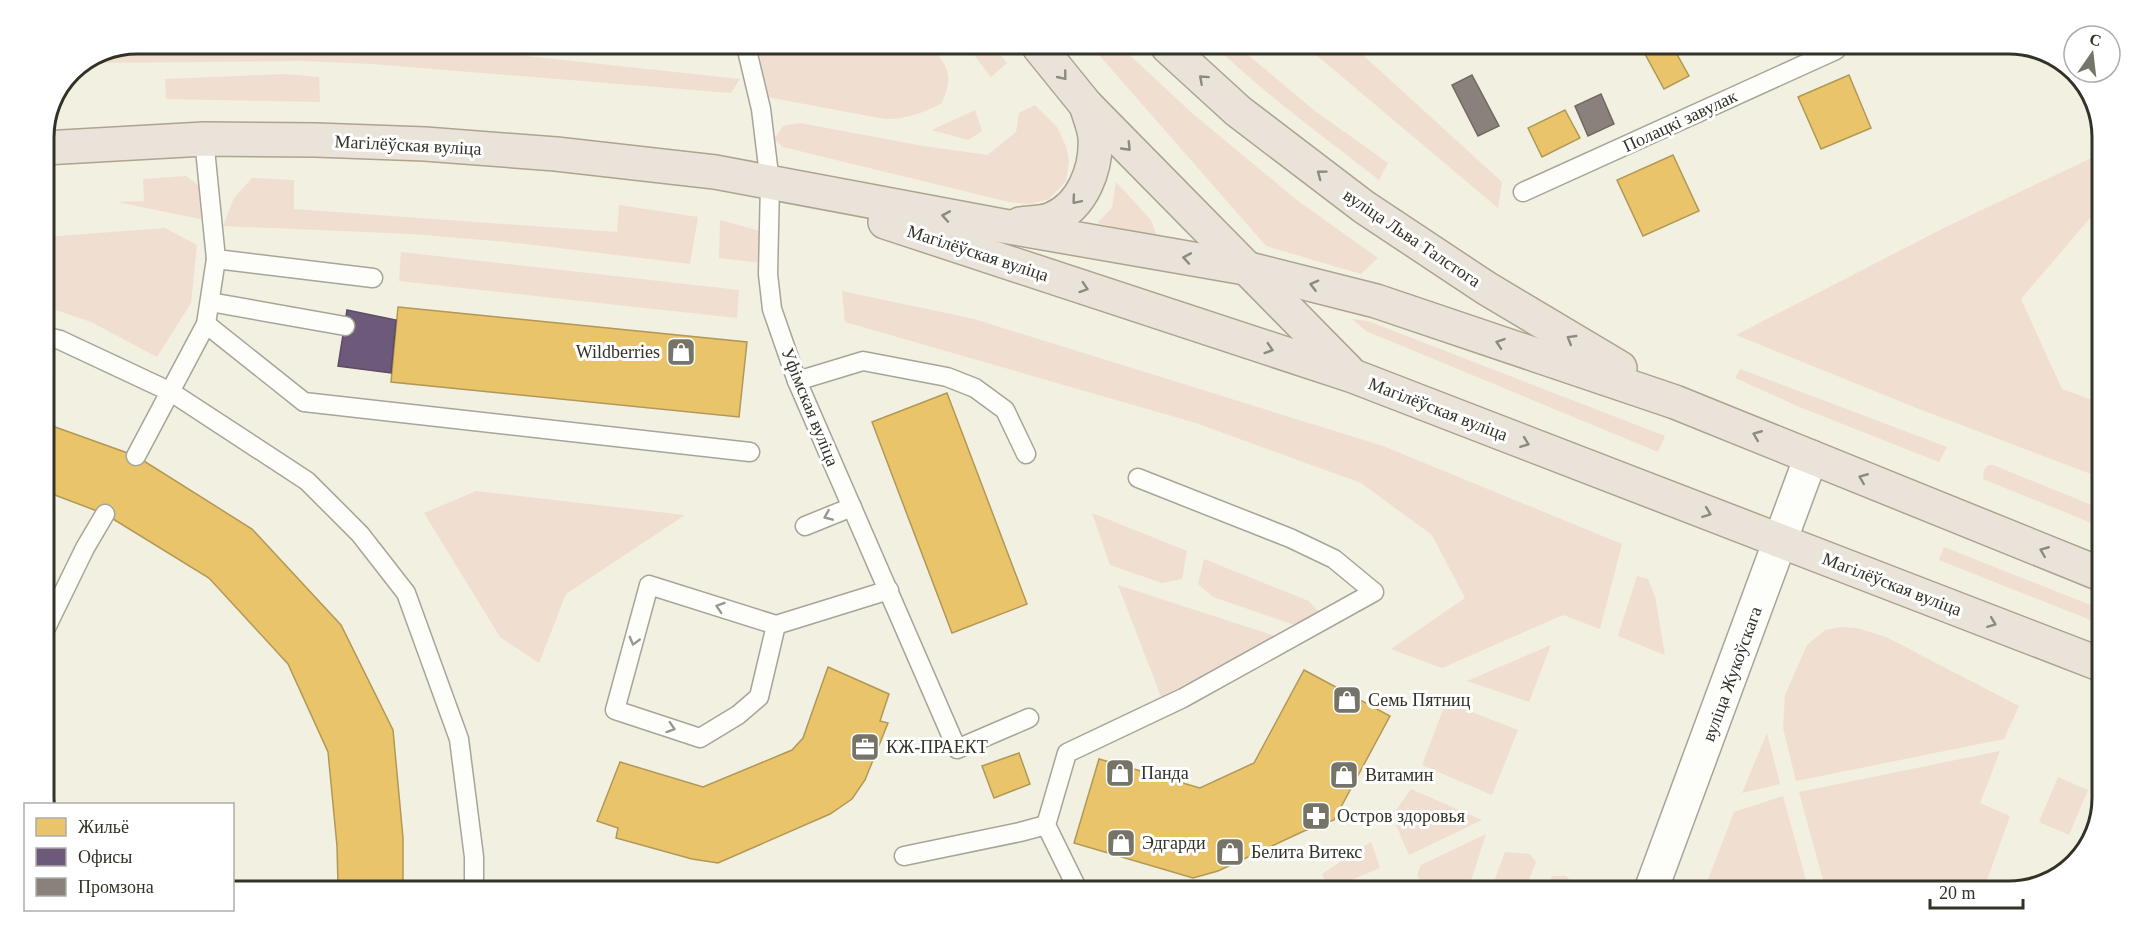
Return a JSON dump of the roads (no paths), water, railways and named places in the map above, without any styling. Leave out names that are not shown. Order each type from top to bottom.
[{"type":"main road","points":[[1046,54],[1086,105],[1353,376]]},
{"type":"main road","name":"вуліца Льва Талстога","points":[[1176,54],[1238,111],[1364,207],[1486,288],[1675,402]]},
{"type":"main road","points":[[1003,226],[1052,219],[1070,208],[1081,196],[1093,159],[1095,136],[1086,105]]},
{"type":"main road","name":"Магілёўская вуліца","points":[[54,147],[204,139],[316,140],[458,146],[556,154],[692,170],[1245,268],[1376,301],[1675,402],[2092,571]]},
{"type":"main road","name":"Магілёўская вуліца","points":[[770,183],[1353,376],[2092,661]]},
{"type":"main road","name":"вуліца Жукоўскага","points":[[1654,881],[1811,457]]},
{"type":"lane","name":"Уфімская вуліца","points":[[748,54],[761,109],[770,183],[768,274],[772,309],[797,381],[957,749],[1029,718]]},
{"type":"lane","name":"Полацкі завулак","points":[[1523,192],[1827,54]]},
{"type":"lane","points":[[136,456],[206,324],[216,259],[204,139]]},
{"type":"lane","points":[[216,259],[373,278]]},
{"type":"lane","points":[[210,302],[345,326]]},
{"type":"lane","points":[[206,324],[304,402],[750,452]]},
{"type":"lane","points":[[54,338],[171,392],[307,481],[360,534],[406,593],[459,739],[474,857],[474,881]]},
{"type":"lane","points":[[797,381],[863,361],[947,378],[975,388],[1005,410],[1026,454]]},
{"type":"lane","points":[[1074,881],[1046,825],[1067,753],[1183,698],[1374,592],[1334,559],[1290,538],[1138,478]]},
{"type":"lane","points":[[805,526],[852,507]]},
{"type":"lane","points":[[54,612],[85,548],[105,514]]},
{"type":"lane","points":[[776,625],[759,697],[738,715],[700,738],[615,710],[649,585],[776,625],[889,590]]},
{"type":"lane","points":[[904,856],[1046,825]]},
{"type":"place","name":"Wildberries","points":[[681,352]]},
{"type":"place","name":"Семь Пятниц","points":[[1347,700]]},
{"type":"place","name":"КЖ-ПРАЕКТ","points":[[865,747]]},
{"type":"place","name":"Панда","points":[[1120,773]]},
{"type":"place","name":"Витамин","points":[[1344,775]]},
{"type":"place","name":"Остров здоровья","points":[[1316,816]]},
{"type":"place","name":"Эдгарди","points":[[1121,843]]},
{"type":"place","name":"Белита Витекс","points":[[1230,852]]}]
